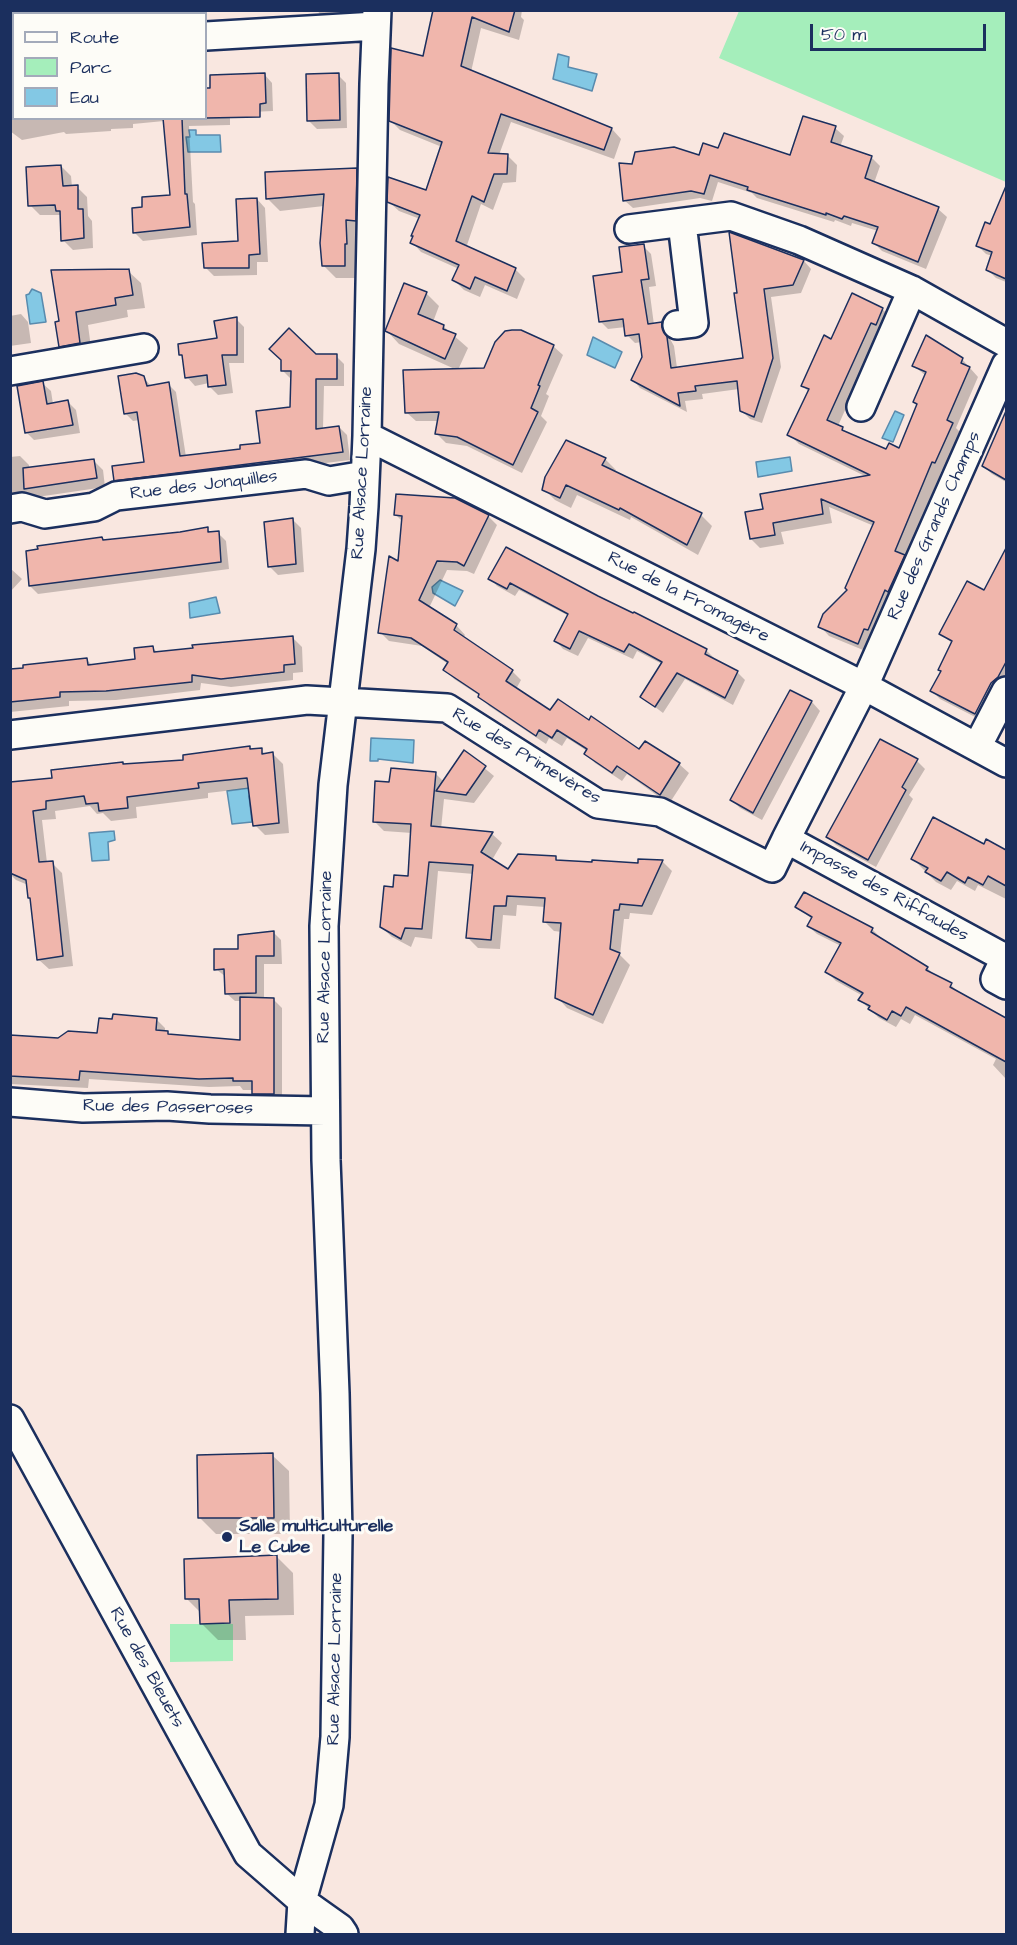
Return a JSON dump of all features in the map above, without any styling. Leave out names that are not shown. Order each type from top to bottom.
[{"type":"street","points":[[207,36],[377,19]]},
{"type":"street","name":"Rue Alsace Lorraine","points":[[300,1935],[302,1901],[329,1805],[338,1656],[337,1440],[325,1110],[325,915],[333,785],[361,549],[367,436],[377,19]]},
{"type":"street","points":[[629,229],[731,216],[799,240],[912,290],[1006,361]]},
{"type":"street","points":[[677,325],[694,323],[682,223]]},
{"type":"street","points":[[861,407],[912,290]]},
{"type":"street","points":[[10,370],[144,348]]},
{"type":"street","name":"Rue des Grands Champs","points":[[864,686],[1006,361]]},
{"type":"street","name":"Rue de la Fromagère","points":[[367,436],[864,686],[1006,763]]},
{"type":"street","name":"Rue des Jonquilles","points":[[10,509],[22,507],[45,514],[94,507],[116,496],[128,494],[306,474],[329,481],[365,475]]},
{"type":"street","name":"Impasse des Riffaudes","points":[[864,686],[786,839],[1006,966]]},
{"type":"street","points":[[977,747],[1006,691]]},
{"type":"street","points":[[10,735],[307,700],[343,702]]},
{"type":"street","name":"Rue des Primevères","points":[[343,702],[447,708],[598,804],[660,812],[772,868],[786,839]]},
{"type":"street","name":"Rue des Passeroses","points":[[10,1102],[83,1108],[167,1106],[210,1109],[325,1110]]},
{"type":"street","name":"Rue des Bleuets","points":[[10,1419],[248,1854],[302,1901],[340,1928],[344,1935]]},
{"type":"green space","points":[[739,11],[1006,11],[1006,182],[719,58]]},
{"type":"green space","points":[[170,1624],[233,1624],[233,1661],[170,1662]]},
{"type":"water","points":[[558,54],[569,57],[568,67],[597,74],[592,91],[553,79]]},
{"type":"water","points":[[189,130],[196,130],[196,135],[220,135],[221,152],[188,152],[186,137],[190,137]]},
{"type":"water","points":[[32,289],[41,293],[46,322],[30,324],[26,295]]},
{"type":"water","points":[[593,337],[622,352],[615,368],[587,355]]},
{"type":"water","points":[[895,411],[904,415],[893,442],[882,438]]},
{"type":"water","points":[[790,457],[792,471],[758,477],[756,462]]},
{"type":"water","points":[[440,580],[463,591],[455,606],[433,593],[432,587]]},
{"type":"water","points":[[216,597],[220,613],[190,618],[189,603]]},
{"type":"water","points":[[371,738],[414,740],[413,763],[378,759],[378,761],[370,761]]},
{"type":"water","points":[[250,788],[252,822],[232,824],[227,791]]},
{"type":"water","points":[[114,831],[115,840],[108,842],[109,860],[92,861],[89,833]]},
{"type":"building","points":[[433,10],[515,10],[509,32],[472,17],[461,66],[612,128],[604,150],[501,114],[488,153],[508,154],[507,174],[494,174],[484,202],[472,196],[456,241],[516,268],[507,291],[475,277],[470,289],[452,280],[459,265],[410,243],[420,215],[387,202],[388,177],[426,190],[442,142],[389,121],[391,48],[423,56]]},
{"type":"building","points":[[265,73],[266,103],[260,104],[260,117],[207,118],[207,88],[210,88],[210,75]]},
{"type":"building","points":[[339,73],[340,120],[307,121],[306,74]]},
{"type":"building","points":[[803,116],[836,126],[831,142],[872,156],[865,178],[939,207],[918,262],[872,243],[878,227],[844,216],[842,219],[826,213],[826,215],[747,190],[748,187],[710,175],[704,194],[691,191],[623,201],[619,163],[632,164],[635,152],[674,147],[699,155],[703,143],[718,148],[724,133],[790,155]]},
{"type":"building","points":[[163,120],[182,120],[185,194],[187,194],[190,227],[133,233],[132,208],[142,207],[142,197],[170,195]]},
{"type":"building","points":[[61,165],[63,186],[78,185],[78,209],[83,209],[84,238],[61,241],[60,211],[56,211],[55,205],[28,206],[26,167]]},
{"type":"building","points":[[357,168],[356,221],[346,220],[345,266],[322,266],[320,243],[324,194],[266,199],[265,172]]},
{"type":"building","points":[[1006,186],[1006,279],[986,270],[992,252],[976,246],[985,222],[990,224]]},
{"type":"building","points":[[257,198],[260,254],[249,255],[249,268],[204,268],[202,243],[238,241],[236,199]]},
{"type":"building","points":[[729,232],[804,260],[793,285],[764,289],[773,358],[754,417],[740,411],[737,381],[695,386],[696,391],[678,393],[680,406],[631,380],[642,357],[639,334],[625,336],[623,319],[599,322],[593,276],[622,272],[619,247],[644,244],[649,279],[641,280],[648,324],[662,322],[667,337],[671,368],[743,358]]},
{"type":"building","points":[[129,269],[133,295],[115,298],[116,305],[76,312],[80,343],[59,347],[55,322],[59,321],[51,270]]},
{"type":"building","points":[[404,283],[427,292],[418,314],[444,325],[443,329],[456,334],[445,359],[385,331]]},
{"type":"building","points":[[852,293],[883,308],[876,325],[871,323],[827,420],[843,427],[842,430],[886,449],[889,443],[899,448],[917,404],[913,402],[926,372],[912,366],[926,335],[963,358],[961,363],[970,367],[947,420],[953,423],[935,463],[932,462],[895,551],[905,555],[888,592],[885,590],[868,630],[864,629],[858,644],[818,627],[823,614],[847,590],[845,588],[874,522],[821,499],[823,514],[773,523],[775,535],[750,539],[745,512],[763,509],[760,494],[870,475],[787,435],[809,389],[801,386],[824,335],[831,339]]},
{"type":"building","points":[[237,317],[237,355],[222,355],[226,385],[208,387],[207,375],[185,378],[178,344],[217,338],[214,321]]},
{"type":"building","points":[[289,328],[316,354],[337,354],[337,379],[316,379],[316,429],[339,426],[343,452],[114,481],[112,466],[144,462],[137,412],[124,414],[118,376],[136,373],[144,376],[147,386],[169,382],[180,456],[240,449],[240,445],[260,443],[256,411],[290,407],[291,371],[281,371],[281,360],[269,349]]},
{"type":"building","points":[[521,330],[554,345],[531,408],[538,412],[513,465],[457,437],[435,434],[439,412],[405,413],[403,370],[484,368],[495,342],[505,331]]},
{"type":"building","points":[[43,381],[47,404],[68,400],[73,425],[25,433],[17,386]]},
{"type":"building","points":[[1006,411],[1006,480],[982,466]]},
{"type":"building","points":[[566,440],[606,458],[602,465],[702,513],[687,545],[620,508],[619,510],[566,485],[560,498],[542,490],[545,477]]},
{"type":"building","points":[[94,459],[97,478],[24,489],[23,468]]},
{"type":"building","points":[[396,494],[455,498],[489,515],[464,566],[457,562],[437,561],[419,600],[457,624],[454,630],[513,670],[506,681],[550,710],[558,699],[589,720],[591,716],[639,749],[645,741],[680,763],[660,795],[617,766],[612,773],[584,754],[587,749],[557,730],[552,738],[539,730],[536,736],[443,670],[448,662],[411,638],[378,633],[389,556],[398,561],[402,516],[394,515]]},
{"type":"building","points":[[293,518],[296,564],[268,567],[264,522]]},
{"type":"building","points":[[208,527],[208,532],[219,531],[221,562],[29,586],[26,551],[38,549],[37,546],[102,537],[103,540],[180,532]]},
{"type":"building","points":[[506,547],[598,596],[707,649],[705,654],[738,671],[725,698],[677,673],[655,707],[640,697],[662,662],[629,644],[624,652],[579,631],[570,649],[554,641],[568,614],[510,583],[507,589],[488,579]]},
{"type":"building","points":[[1006,548],[1006,662],[998,677],[991,683],[975,714],[930,691],[941,671],[938,670],[952,641],[939,634],[967,581],[984,590]]},
{"type":"building","points":[[293,636],[295,664],[284,665],[284,672],[221,679],[192,675],[192,682],[106,691],[60,692],[60,697],[10,702],[10,669],[23,668],[23,665],[87,658],[88,665],[135,659],[134,648],[153,646],[154,652],[193,648],[192,645]]},
{"type":"building","points":[[790,690],[812,701],[753,813],[730,800]]},
{"type":"building","points":[[880,739],[918,759],[902,787],[906,790],[868,860],[826,837]]},
{"type":"building","points":[[250,746],[250,749],[262,748],[262,754],[273,752],[279,823],[253,826],[247,778],[198,783],[199,788],[127,797],[128,808],[99,811],[98,803],[86,804],[84,796],[46,801],[46,809],[33,811],[39,862],[53,861],[63,956],[37,960],[26,880],[10,873],[10,782],[52,778],[51,770],[123,762],[123,764],[183,760],[183,755]]},
{"type":"building","points":[[464,750],[486,766],[466,795],[436,791]]},
{"type":"building","points":[[391,768],[436,772],[431,826],[493,832],[481,852],[508,869],[518,854],[556,856],[556,860],[592,862],[592,860],[638,863],[638,859],[663,860],[642,906],[620,904],[619,910],[614,910],[610,949],[620,953],[593,1015],[555,998],[561,923],[543,922],[545,898],[507,896],[506,906],[494,906],[491,940],[466,938],[473,865],[429,862],[422,929],[405,928],[401,939],[380,927],[384,886],[393,887],[394,875],[408,876],[411,824],[373,822],[375,781],[389,782]]},
{"type":"building","points":[[933,817],[984,844],[986,839],[1006,850],[1006,886],[988,876],[983,885],[968,877],[965,883],[947,872],[941,881],[925,872],[928,868],[911,859]]},
{"type":"building","points":[[804,892],[873,928],[871,932],[928,967],[926,970],[952,983],[950,987],[1006,1018],[1006,1062],[906,1007],[901,1016],[892,1011],[887,1020],[868,1009],[870,1006],[858,1000],[863,993],[825,972],[841,943],[807,926],[812,917],[795,907]]},
{"type":"building","points":[[274,931],[274,956],[256,956],[256,993],[225,994],[224,969],[214,970],[214,949],[238,949],[238,935]]},
{"type":"building","points":[[240,997],[274,998],[274,1094],[252,1094],[252,1081],[233,1081],[233,1078],[199,1079],[80,1071],[79,1080],[10,1076],[10,1035],[58,1038],[68,1031],[97,1033],[99,1018],[112,1019],[113,1014],[157,1018],[156,1030],[168,1031],[168,1034],[240,1040]]},
{"type":"building","points":[[273,1453],[274,1518],[198,1518],[197,1455]]},
{"type":"building","points":[[277,1555],[278,1599],[229,1600],[230,1623],[200,1624],[199,1599],[185,1599],[184,1559]]},
{"type":"place","name":"Salle multiculturelle Le Cube","points":[[227,1537]]}]
